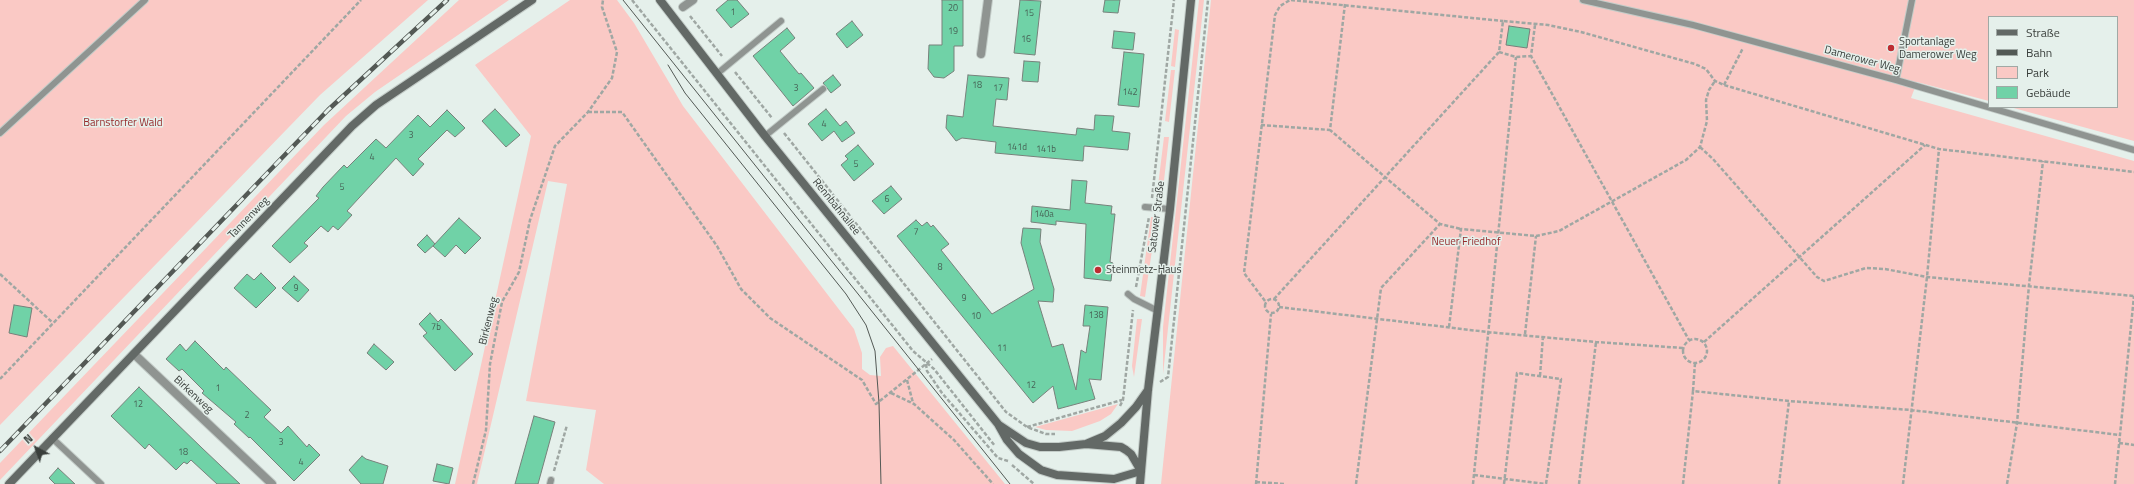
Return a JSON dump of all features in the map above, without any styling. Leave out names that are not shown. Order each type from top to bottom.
[{"type":"main road","name":"Tannenweg","points":[[9,484],[358,121],[376,105],[432,66],[532,0]]},
{"type":"main road","name":"Rennbahnallee","points":[[660,0],[718,73],[765,136],[938,353],[998,424],[1007,440],[1019,454],[1041,470],[1057,475],[1114,479],[1141,471],[1131,454],[1121,447],[1086,444],[1059,447],[1040,447],[1026,443],[998,424]]},
{"type":"main road","name":"Satower Straße","points":[[1140,484],[1148,390],[1170,208],[1191,0]]},
{"type":"main road","name":"Rennbahnallee","points":[[1086,444],[1105,436],[1121,423],[1136,407],[1148,390]]},
{"type":"street","points":[[683,7],[693,0]]},
{"type":"street","points":[[981,54],[988,0]]},
{"type":"street","name":"Birkenweg","points":[[134,354],[272,484]]},
{"type":"lane","points":[[0,132],[145,0]]},
{"type":"lane","name":"Damerower Weg","points":[[1586,0],[1693,25],[1896,80],[1988,107]]},
{"type":"lane","points":[[1896,80],[1912,0]]},
{"type":"lane","points":[[718,73],[781,20]]},
{"type":"lane","points":[[765,136],[823,89]]},
{"type":"lane","name":"Damerower Weg","points":[[1991,108],[2134,150]]},
{"type":"lane","points":[[1145,207],[1170,208]]},
{"type":"lane","points":[[1128,294],[1134,299],[1158,311]]},
{"type":"lane","points":[[52,438],[101,484]]},
{"type":"path","points":[[0,379],[361,0]]},
{"type":"path","points":[[588,112],[612,78],[617,52],[602,7],[603,0]]},
{"type":"path","points":[[632,0],[913,351],[926,364],[934,369],[997,448]]},
{"type":"path","points":[[1148,390],[1168,378],[1208,0]]},
{"type":"path","points":[[1270,314],[1264,309],[1265,301],[1244,273],[1275,15],[1280,6],[1291,0],[1345,4],[1535,25],[1548,25],[1581,32],[1695,64],[1706,70],[1715,81],[1724,85],[1939,149],[2134,172]]},
{"type":"path","points":[[1330,130],[1345,4]]},
{"type":"path","points":[[683,7],[952,342],[1006,412],[1027,427],[1046,434],[1060,434]]},
{"type":"path","points":[[1265,301],[1274,299],[1387,177],[1499,52],[1503,21]]},
{"type":"path","points":[[1535,25],[1531,56],[1689,340]]},
{"type":"path","points":[[1724,85],[1747,40]]},
{"type":"path","points":[[1499,52],[1516,57],[1531,56]]},
{"type":"path","points":[[1473,484],[1487,332],[1499,234],[1516,57]]},
{"type":"path","points":[[1261,125],[1330,130],[1387,177],[1440,224],[1461,229],[1499,234],[1536,236],[1559,231],[1686,160],[1700,147],[1707,121],[1706,100],[1709,90],[1715,81]]},
{"type":"path","points":[[588,112],[622,112],[717,246],[741,289],[770,318],[862,380],[876,404],[952,342]]},
{"type":"path","name":"Birkenweg","points":[[473,484],[486,430],[490,364],[502,302],[519,272],[530,220],[555,146],[588,112]]},
{"type":"path","points":[[1704,342],[1926,145]]},
{"type":"path","points":[[1700,147],[1713,159],[1817,277],[1824,281],[1866,268],[1885,269],[1927,277],[2134,296],[2115,484]]},
{"type":"path","points":[[1903,484],[1927,277],[1939,149]]},
{"type":"path","points":[[2007,484],[2017,424],[2029,286],[2043,161]]},
{"type":"path","points":[[1356,484],[1376,320],[1382,288],[1440,224]]},
{"type":"path","points":[[1448,327],[1461,229]]},
{"type":"path","points":[[1525,334],[1536,236]]},
{"type":"path","points":[[0,274],[53,323]]},
{"type":"path","points":[[1270,314],[1278,311],[1279,303],[1274,299]]},
{"type":"path","points":[[1279,307],[1376,320],[1487,332],[1683,348]]},
{"type":"path","points":[[1270,314],[1256,483],[1285,484]]},
{"type":"path","points":[[1540,376],[1543,336]]},
{"type":"path","points":[[1697,338],[1704,342],[1708,350],[1707,356],[1703,360],[1695,363],[1688,361],[1684,356],[1683,348],[1689,340],[1697,338]]},
{"type":"path","points":[[1579,484],[1596,342]]},
{"type":"path","points":[[1683,484],[1695,363]]},
{"type":"path","points":[[926,364],[927,371],[947,399],[998,458],[1008,461]]},
{"type":"path","points":[[1474,475],[1504,478],[1546,484],[1561,379],[1517,374],[1504,478],[1504,484]]},
{"type":"path","points":[[907,380],[914,404]]},
{"type":"path","points":[[1693,391],[1789,401],[1911,410],[2017,424],[2120,435]]},
{"type":"path","points":[[891,393],[914,404],[954,440],[993,484]]},
{"type":"path","points":[[1027,427],[1123,400]]},
{"type":"path","points":[[1779,484],[1789,401]]},
{"type":"path","points":[[551,482],[567,425]]},
{"type":"path","points":[[2119,443],[2134,445]]},
{"type":"path","points":[[1002,454],[1034,484]]},
{"type":"green space","name":"Barnstorfer Wald","points":[[0,0],[428,0],[320,95],[0,425]]},
{"type":"green space","points":[[459,0],[509,0],[375,92],[346,116],[0,480],[0,463],[324,125]]},
{"type":"green space","points":[[570,0],[617,0],[634,23],[683,106],[854,329],[862,353],[862,369],[870,375],[881,376],[880,357],[886,348],[893,346],[1005,484],[604,484],[586,470],[596,410],[526,401],[567,184],[548,181],[477,484],[455,484],[531,136],[475,65]]},
{"type":"green space","points":[[1199,0],[1204,0],[1163,374],[1163,327]]},
{"type":"green space","name":"Neuer Friedhof","points":[[1211,0],[2134,0],[2134,141],[2014,108],[2118,108],[2118,16],[1988,16],[1988,101],[1917,82],[1911,98],[2134,161],[2134,484],[1161,484]]},
{"type":"green space","points":[[1175,29],[1179,30],[1175,67],[1171,66]]},
{"type":"green space","points":[[1171,70],[1175,70],[1169,122],[1165,121]]},
{"type":"green space","points":[[1164,137],[1169,137],[1163,189],[1157,194]]},
{"type":"green space","points":[[1151,217],[1157,217],[1145,297],[1140,296]]},
{"type":"green space","points":[[1137,319],[1142,319],[1134,377],[1132,366]]},
{"type":"green space","points":[[1118,404],[1111,414],[1100,421],[1072,431],[1046,430],[1035,427]]},
{"type":"building","points":[[728,0],[737,0],[749,14],[731,28],[716,10]]},
{"type":"building","points":[[942,0],[963,0],[963,46],[954,46],[954,71],[944,78],[934,77],[928,69],[929,45],[942,45]]},
{"type":"building","points":[[1020,0],[1041,1],[1035,55],[1014,53]]},
{"type":"building","points":[[1105,0],[1120,0],[1118,13],[1103,12]]},
{"type":"building","points":[[852,21],[863,35],[847,48],[836,34]]},
{"type":"building","points":[[1509,26],[1530,29],[1527,48],[1506,45]]},
{"type":"building","points":[[787,28],[795,38],[780,51],[799,74],[801,73],[814,88],[793,106],[753,56]]},
{"type":"building","points":[[1114,31],[1135,33],[1133,50],[1112,48]]},
{"type":"building","points":[[1124,52],[1144,54],[1139,107],[1118,105]]},
{"type":"building","points":[[1024,61],[1040,62],[1038,82],[1022,81]]},
{"type":"building","points":[[833,75],[841,85],[831,93],[823,83]]},
{"type":"building","points":[[968,75],[1009,78],[1007,100],[996,99],[993,126],[1076,135],[1077,128],[1094,130],[1095,115],[1114,116],[1112,131],[1130,133],[1128,150],[1084,146],[1083,161],[995,153],[996,142],[962,138],[956,141],[946,128],[947,115],[963,117]]},
{"type":"building","points":[[495,109],[520,135],[506,147],[482,121]]},
{"type":"building","points":[[826,109],[840,126],[846,121],[855,133],[842,142],[834,131],[822,141],[808,124]]},
{"type":"building","points":[[447,110],[465,128],[455,137],[447,130],[418,159],[424,164],[413,176],[396,158],[347,211],[352,215],[338,230],[333,226],[328,232],[321,226],[304,243],[308,246],[290,263],[272,246],[319,198],[316,196],[344,165],[347,168],[376,139],[386,148],[418,115],[430,127]]},
{"type":"building","points":[[858,145],[874,164],[854,181],[841,165],[848,159],[845,156]]},
{"type":"building","points":[[1072,180],[1087,181],[1085,203],[1112,206],[1111,214],[1115,214],[1110,262],[1113,263],[1111,281],[1084,278],[1086,224],[1056,221],[1056,225],[1031,222],[1032,206],[1070,210]]},
{"type":"building","points":[[891,186],[902,199],[884,214],[872,201]]},
{"type":"building","points":[[459,218],[481,238],[465,254],[456,245],[445,257],[433,246]]},
{"type":"building","points":[[916,220],[922,226],[927,222],[931,227],[933,225],[949,244],[941,250],[992,314],[1034,289],[1021,243],[1023,228],[1041,229],[1040,242],[1054,289],[1053,302],[1038,301],[1052,347],[1063,344],[1076,390],[1081,350],[1086,353],[1090,326],[1083,326],[1085,305],[1108,307],[1101,380],[1089,379],[1095,399],[1058,409],[1053,386],[1033,403],[897,236]]},
{"type":"building","points":[[427,235],[435,244],[425,253],[417,245]]},
{"type":"building","points":[[261,273],[276,288],[256,308],[234,288],[247,274],[254,280]]},
{"type":"building","points":[[294,276],[309,290],[298,302],[282,288]]},
{"type":"building","points":[[14,305],[32,308],[27,337],[9,333]]},
{"type":"building","points":[[430,313],[438,322],[441,319],[473,354],[455,371],[423,336],[427,333],[419,324]]},
{"type":"building","points":[[195,341],[224,370],[226,367],[271,410],[264,417],[281,433],[288,426],[307,447],[309,444],[320,455],[294,481],[250,437],[249,438],[234,424],[236,422],[202,393],[204,391],[182,369],[179,371],[166,359],[180,344],[186,351]]},
{"type":"building","points":[[374,344],[394,362],[386,370],[367,353]]},
{"type":"building","points":[[139,387],[240,484],[217,484],[191,460],[187,464],[184,462],[176,470],[149,444],[145,449],[111,416]]},
{"type":"building","points":[[534,416],[555,422],[538,484],[515,484]]},
{"type":"building","points":[[362,456],[366,459],[388,466],[383,484],[361,484],[349,470]]},
{"type":"building","points":[[437,464],[453,468],[449,484],[433,481]]},
{"type":"building","points":[[58,468],[75,484],[55,484],[49,478]]},
{"type":"tram line","points":[[623,0],[1010,484]]},
{"type":"tram line","points":[[668,65],[685,93],[846,294],[866,325],[875,351],[879,403],[881,484]]},
{"type":"railway","points":[[0,451],[328,110],[447,0]]},
{"type":"place","name":"Sportanlage Damerower Weg","points":[[1891,48]]},
{"type":"place","name":"Steinmetz-Haus","points":[[1098,270]]}]
